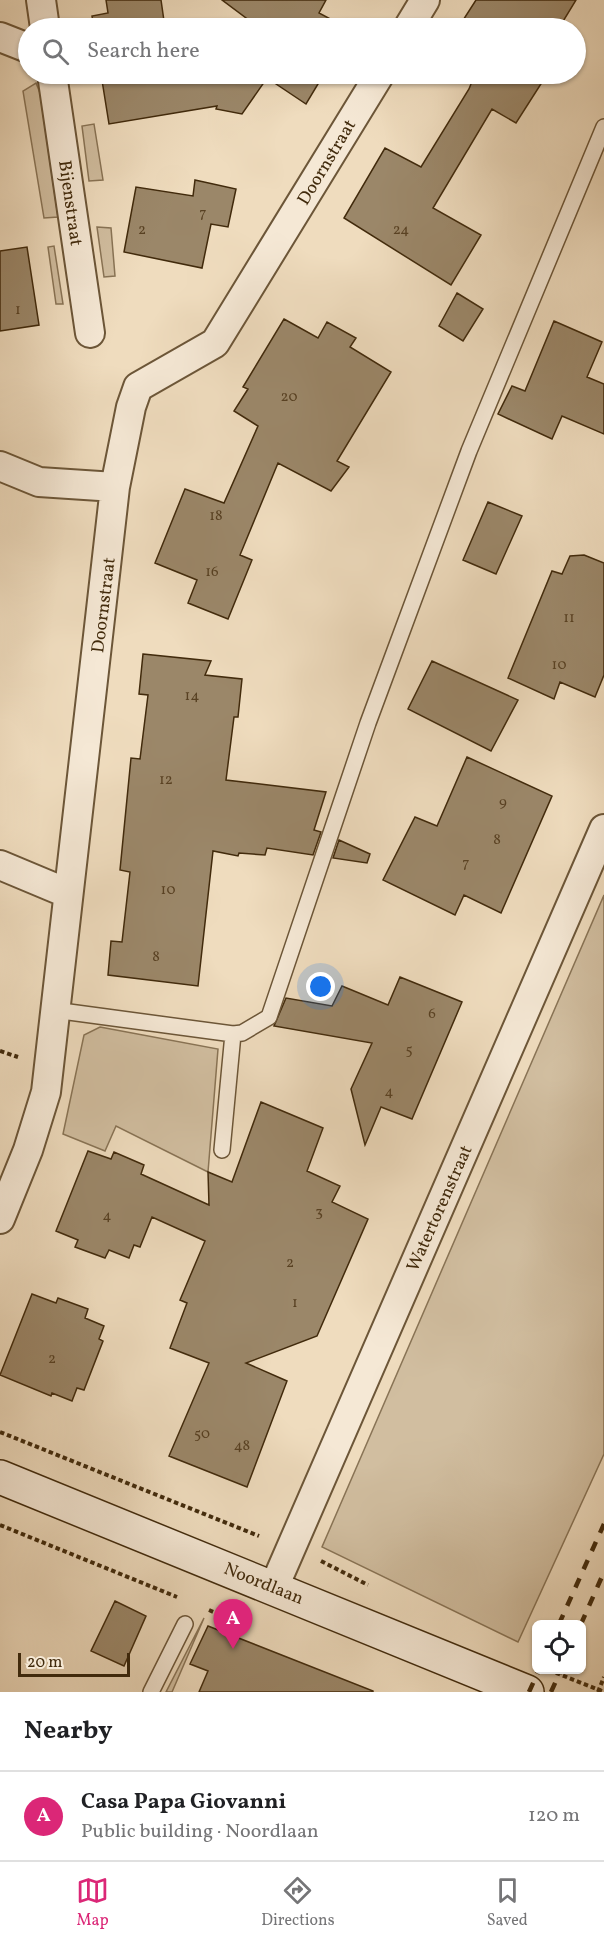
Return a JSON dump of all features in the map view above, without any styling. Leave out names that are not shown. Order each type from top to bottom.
[{"type":"street","points":[[41,0],[44,18]]},
{"type":"street","points":[[414,18],[425,0]]},
{"type":"street","points":[[0,37],[18,44]]},
{"type":"street","name":"Bijenstraat","points":[[53,84],[90,333]]},
{"type":"street","name":"Doornstraat","points":[[0,1219],[28,1150],[45,1092],[116,488],[131,407],[138,387],[215,342],[374,84]]},
{"type":"street","points":[[0,466],[39,482],[116,488]]},
{"type":"street","name":"Watertorenstraat","points":[[274,1587],[604,829]]},
{"type":"street","points":[[0,865],[67,893]]},
{"type":"street","name":"Noordlaan","points":[[0,1477],[527,1692]]},
{"type":"lane","points":[[54,1010],[233,1034],[242,1033],[269,1017],[368,723],[469,451],[604,127]]},
{"type":"lane","points":[[222,1150],[233,1034]]},
{"type":"lane","points":[[151,1692],[185,1624]]},
{"type":"path","points":[[0,1432],[290,1549]]},
{"type":"path","points":[[0,1525],[183,1600]]},
{"type":"path","points":[[559,1674],[604,1692]]},
{"type":"path","points":[[598,1692],[604,1677]]},
{"type":"shaded area","points":[[36,84],[40,93],[58,217],[44,218],[23,91]]},
{"type":"shaded area","points":[[94,124],[103,180],[89,181],[82,126]]},
{"type":"shaded area","points":[[97,227],[111,228],[115,276],[104,277]]},
{"type":"shaded area","points":[[54,246],[63,304],[56,304],[48,247]]},
{"type":"shaded area","points":[[604,895],[604,1454],[518,1642],[322,1547]]},
{"type":"shaded area","points":[[100,1027],[218,1049],[208,1172],[116,1126],[105,1151],[63,1134],[84,1035]]},
{"type":"shaded area","points":[[204,1618],[172,1692],[166,1692]]},
{"type":"building","points":[[106,0],[161,0],[164,18],[92,18],[92,16],[108,13]]},
{"type":"building","points":[[222,0],[326,0],[319,13],[328,18],[246,18]]},
{"type":"building","points":[[476,0],[576,0],[565,18],[464,18]]},
{"type":"building","points":[[103,84],[263,84],[242,114],[216,109],[217,106],[109,124]]},
{"type":"building","points":[[276,84],[318,84],[306,104]]},
{"type":"building","points":[[471,84],[541,84],[516,123],[492,109],[433,208],[481,235],[451,285],[344,218],[385,148],[421,167]]},
{"type":"building","points":[[195,180],[236,189],[228,227],[211,224],[202,268],[124,252],[136,187],[193,196]]},
{"type":"building","points":[[27,247],[39,325],[0,331],[0,251]]},
{"type":"building","points":[[457,293],[483,309],[463,341],[439,326]]},
{"type":"building","points":[[284,319],[318,338],[327,322],[356,338],[350,347],[391,372],[337,461],[349,467],[331,491],[278,463],[240,555],[252,560],[228,619],[188,603],[197,580],[155,563],[185,489],[224,503],[258,426],[234,411],[248,389],[243,387]]},
{"type":"building","points":[[554,321],[602,342],[587,377],[604,384],[604,434],[562,416],[552,439],[498,414],[512,386],[525,391]]},
{"type":"building","points":[[488,502],[522,516],[496,574],[463,560]]},
{"type":"building","points":[[584,555],[604,563],[604,675],[595,697],[560,682],[554,699],[508,678],[552,571],[562,574],[570,556]]},
{"type":"building","points":[[143,654],[211,661],[205,675],[242,679],[238,717],[234,717],[226,780],[326,792],[314,830],[321,832],[313,855],[267,848],[265,855],[239,853],[238,856],[213,851],[198,986],[108,975],[111,941],[122,942],[130,872],[120,870],[131,758],[140,759],[148,695],[139,694]]},
{"type":"building","points":[[432,661],[518,700],[491,751],[408,709]]},
{"type":"building","points":[[467,757],[552,796],[501,913],[464,895],[455,915],[383,880],[415,817],[437,826]]},
{"type":"building","points":[[339,840],[370,854],[367,863],[333,858]]},
{"type":"building","points":[[400,977],[462,1002],[412,1119],[381,1107],[365,1145],[351,1089],[372,1043],[274,1026],[286,998],[332,1006],[342,986],[388,1005]]},
{"type":"building","points":[[261,1102],[323,1128],[307,1171],[340,1186],[332,1202],[368,1219],[317,1336],[246,1363],[287,1381],[247,1487],[169,1456],[209,1363],[170,1348],[187,1303],[180,1300],[205,1241],[152,1217],[140,1247],[134,1245],[129,1258],[109,1250],[105,1258],[75,1247],[78,1240],[56,1231],[88,1151],[111,1159],[114,1152],[144,1165],[141,1174],[209,1205],[208,1172],[232,1182]]},
{"type":"building","points":[[32,1294],[56,1303],[58,1298],[88,1309],[85,1318],[104,1326],[99,1339],[103,1341],[84,1390],[77,1388],[72,1401],[52,1393],[51,1396],[0,1375]]},
{"type":"building","points":[[115,1601],[146,1616],[124,1666],[91,1651]]},
{"type":"building","points":[[208,1626],[373,1692],[199,1692],[208,1671],[190,1664]]},
{"type":"railway","points":[[561,1620],[604,1524]]},
{"type":"railway","points":[[583,1620],[604,1572]]},
{"type":"railway","points":[[529,1692],[537,1674]]},
{"type":"railway","points":[[551,1692],[559,1674]]},
{"type":"place","name":"Casa Papa Giovanni","points":[[233,1649]]}]
